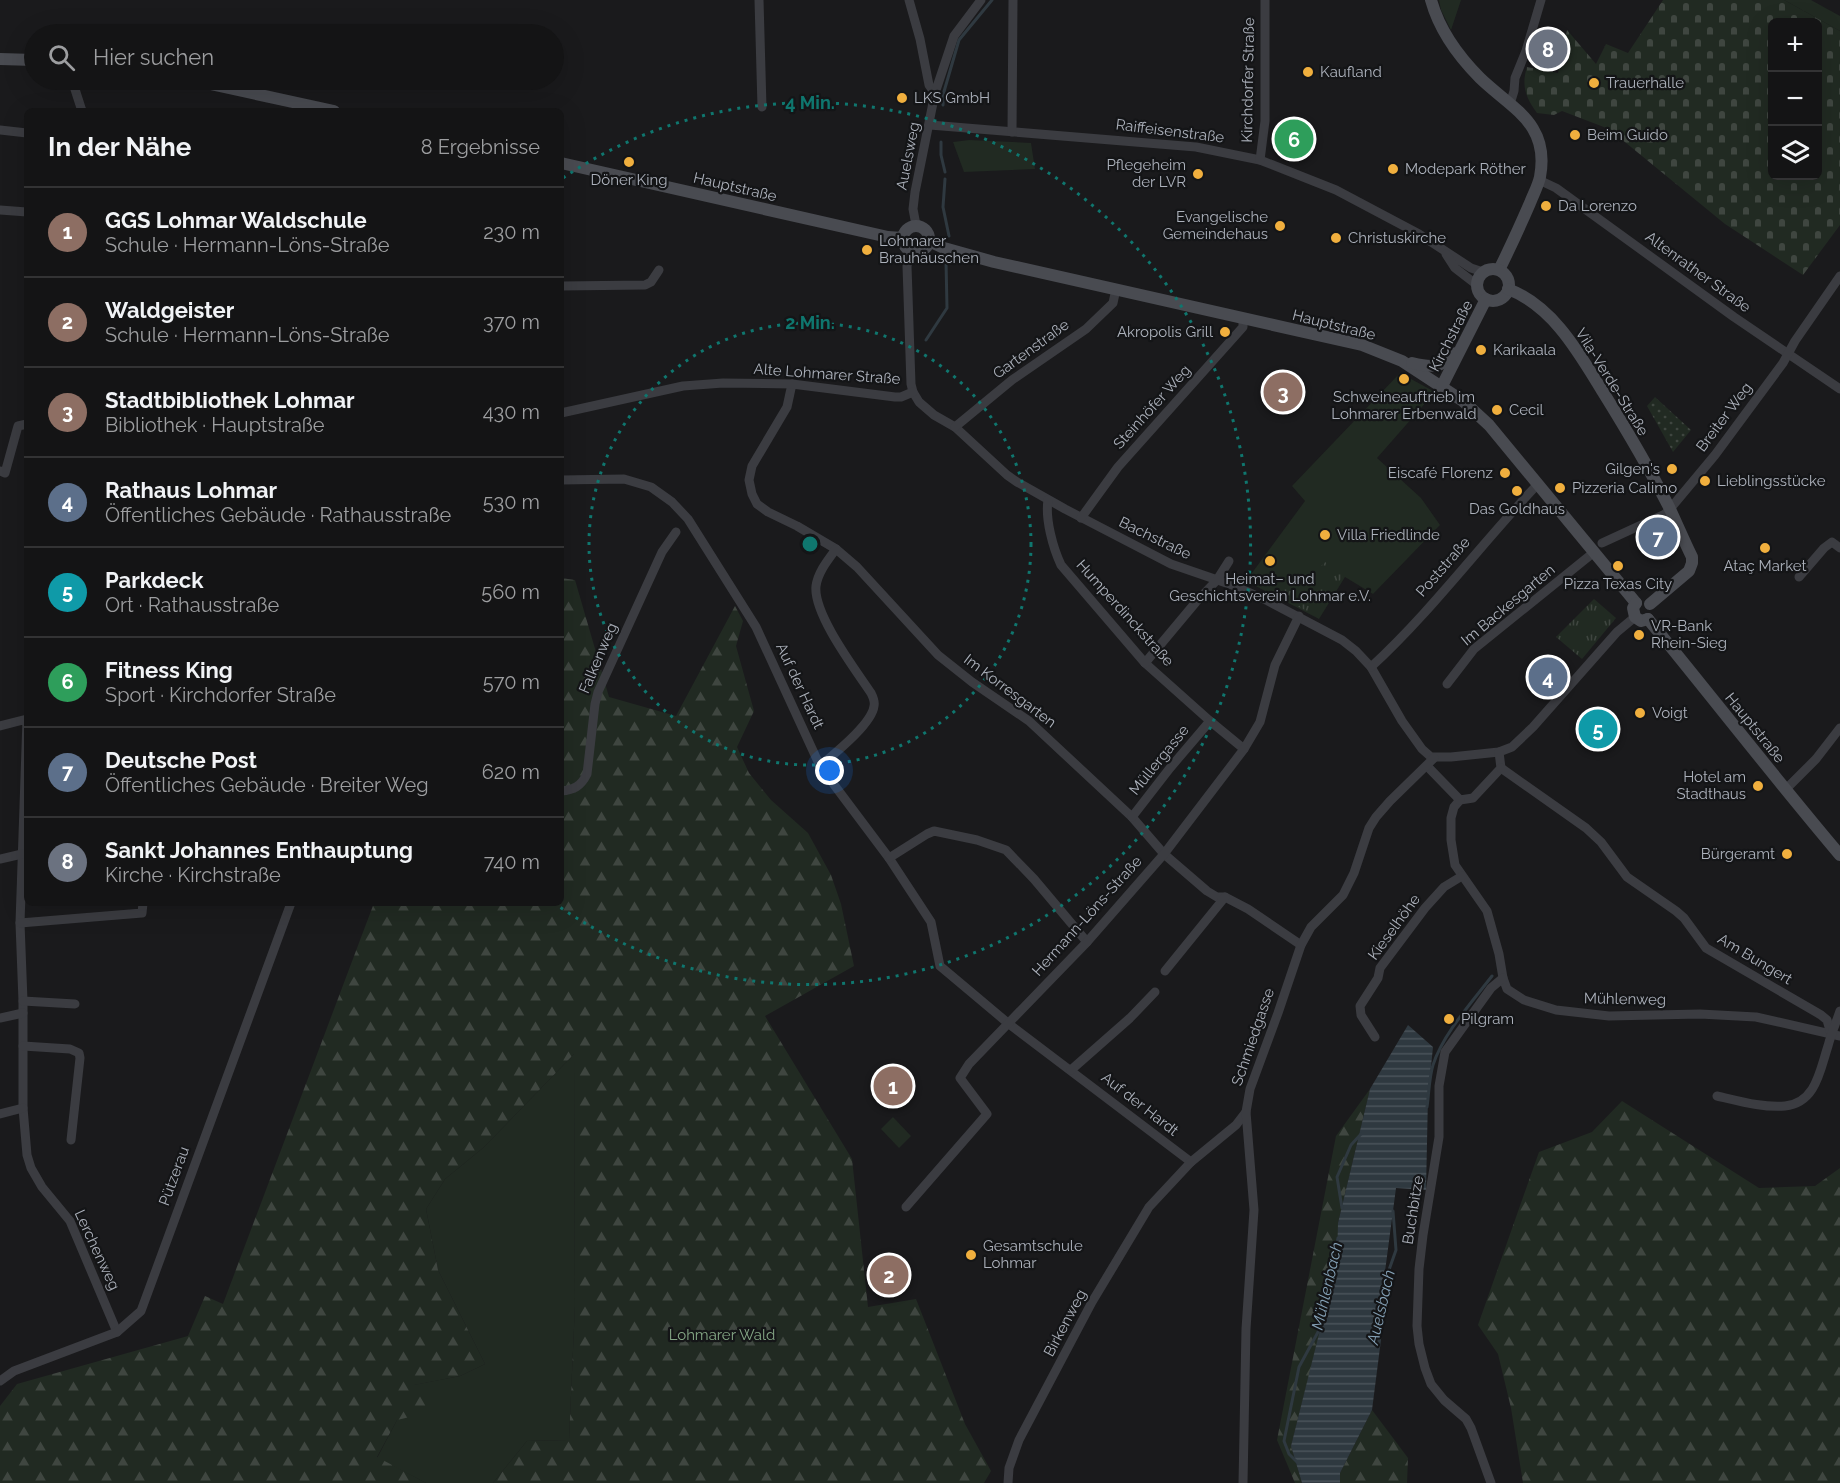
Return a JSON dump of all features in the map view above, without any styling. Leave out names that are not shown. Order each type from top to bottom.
[{"type":"main road","points":[[1431,0],[1440,25],[1460,55],[1479,77],[1526,117],[1535,129],[1541,154],[1539,180],[1498,270]]},
{"type":"main road","points":[[0,59],[24,60]]},
{"type":"main road","points":[[238,90],[320,108]]},
{"type":"main road","name":"Hauptstraße","points":[[564,164],[888,237],[902,238]]},
{"type":"main road","points":[[916,225],[925,229],[929,241],[923,250],[916,252],[904,246],[902,238],[907,229],[916,225]]},
{"type":"main road","name":"Hauptstraße","points":[[929,241],[947,249],[994,262],[1362,345],[1402,361],[1463,401],[1489,425],[1537,484],[1597,548],[1636,603]]},
{"type":"main road","points":[[1490,269],[1498,270],[1507,278],[1508,289],[1502,298],[1486,299],[1481,296],[1477,285],[1479,276],[1490,269]]},
{"type":"main road","name":"Vila-Verde-Straße","points":[[1508,289],[1536,304],[1576,348],[1615,410],[1670,509],[1692,557],[1689,571],[1650,604]]},
{"type":"main road","name":"Kirchstraße","points":[[1442,386],[1486,299]]},
{"type":"main road","points":[[1402,361],[1435,366],[1448,360],[1463,345]]},
{"type":"main road","points":[[1642,601],[1650,604],[1653,611],[1641,618],[1633,608],[1636,603],[1642,601]]},
{"type":"main road","name":"Hauptstraße","points":[[1641,618],[1840,855]]},
{"type":"street","points":[[759,0],[762,106]]},
{"type":"street","name":"Auelsweg","points":[[909,0],[929,85],[935,93]]},
{"type":"street","name":"Auelsweg","points":[[916,225],[915,192],[935,93],[954,36],[981,0]]},
{"type":"street","points":[[1012,132],[1013,0]]},
{"type":"street","name":"Kirchdorfer Straße","points":[[1260,160],[1265,121],[1265,0]]},
{"type":"street","points":[[1510,104],[1515,78],[1526,51],[1541,0]]},
{"type":"street","points":[[75,90],[81,108]]},
{"type":"street","name":"Raiffeisenstraße","points":[[930,125],[1196,147],[1260,160],[1336,190],[1419,234],[1471,268],[1483,272]]},
{"type":"street","points":[[0,130],[24,133]]},
{"type":"street","name":"Altenrather Straße","points":[[1539,180],[1556,188],[1840,389]]},
{"type":"street","points":[[0,210],[24,212]]},
{"type":"street","points":[[910,251],[907,266],[907,296],[913,392]]},
{"type":"street","name":"Raiffeisenstraße","points":[[1444,252],[1455,268],[1477,285]]},
{"type":"street","points":[[564,286],[645,285],[651,282],[659,270]]},
{"type":"street","name":"Breiter Weg","points":[[1597,548],[1665,514],[1670,509],[1715,454],[1783,363],[1795,341],[1840,276]]},
{"type":"street","name":"Gartenstraße","points":[[956,427],[1012,380],[1086,328],[1113,303],[1116,289]]},
{"type":"street","name":"Steinhöfer Weg","points":[[1081,518],[1118,467],[1243,327],[1243,318]]},
{"type":"street","name":"Alte Lohmarer Straße","points":[[564,412],[683,386],[723,383],[792,384],[895,397],[913,392]]},
{"type":"street","name":"Im Korresgarten","points":[[792,384],[787,407],[752,466],[749,480],[757,504],[836,549],[857,567],[938,655],[972,682],[1029,721],[1132,817],[1164,854],[1207,891],[1217,897],[1225,897],[1262,916],[1301,945]]},
{"type":"street","name":"Bachstraße","points":[[913,392],[919,402],[929,411],[956,427],[1006,475],[1048,500],[1171,564],[1268,601],[1342,640],[1356,651],[1371,668],[1402,721],[1427,755],[1434,758]]},
{"type":"street","points":[[0,471],[5,473],[18,426],[24,425]]},
{"type":"street","name":"Auf der Hardt","points":[[564,480],[624,479],[642,484],[651,487],[672,502],[688,519],[756,627],[820,766],[889,858],[931,922],[940,966],[1009,1024],[1191,1162]]},
{"type":"street","name":"Poststraße","points":[[1371,668],[1427,609],[1501,522],[1537,484]]},
{"type":"street","name":"Humperdinckstraße","points":[[1048,500],[1046,512],[1061,565],[1146,663],[1210,722],[1244,749]]},
{"type":"street","name":"Falkenweg","points":[[564,790],[576,788],[587,774],[598,692],[662,552],[676,532]]},
{"type":"street","points":[[1799,577],[1832,542],[1840,548]]},
{"type":"street","name":"Im Backesgarten","points":[[1447,684],[1474,649],[1597,548]]},
{"type":"street","points":[[820,766],[854,736],[872,714],[875,704],[871,693],[818,606],[816,586],[818,576],[836,549]]},
{"type":"street","points":[[1146,663],[1217,580],[1229,561]]},
{"type":"street","name":"Hermann-Löns-Straße","points":[[906,1207],[987,1114],[960,1078],[969,1064],[1087,942],[1164,854],[1244,749],[1260,722],[1275,665],[1299,616]]},
{"type":"street","points":[[1434,758],[1499,753],[1520,741],[1617,632],[1641,618]]},
{"type":"street","points":[[0,726],[24,720]]},
{"type":"street","name":"Müllergasse","points":[[1132,817],[1210,722]]},
{"type":"street","points":[[1785,790],[1816,759],[1840,728]]},
{"type":"street","points":[[1499,753],[1501,768],[1473,798],[1460,800],[1454,807],[1451,818],[1451,840],[1455,865],[1487,911],[1503,978]]},
{"type":"street","name":"Schmiedgasse","points":[[1244,1483],[1246,1320],[1254,1210],[1246,1113],[1250,1089],[1301,945],[1311,927],[1343,895],[1354,873],[1369,828],[1376,817],[1434,758]]},
{"type":"street","points":[[1427,765],[1460,800]]},
{"type":"street","name":"Am Bungert","points":[[1501,768],[1586,828],[1601,842],[1627,878],[1676,910],[1707,948],[1821,1015],[1836,1035]]},
{"type":"street","name":"Lerchenweg","points":[[24,800],[20,923],[23,1108],[27,1155],[31,1168],[42,1187],[70,1221],[117,1332]]},
{"type":"street","points":[[889,858],[934,831],[977,840],[1006,850],[1034,879],[1087,942]]},
{"type":"street","points":[[0,859],[22,854]]},
{"type":"street","name":"Kieselhöhe","points":[[1375,1037],[1361,1015],[1360,1006],[1378,978],[1380,968],[1444,886],[1462,876]]},
{"type":"street","points":[[1165,971],[1225,897]]},
{"type":"street","points":[[20,923],[142,913],[143,906]]},
{"type":"street","name":"Pützerau","points":[[0,1381],[14,1371],[117,1332],[141,1311],[290,906]]},
{"type":"street","name":"Mühlenweg","points":[[1503,978],[1507,989],[1524,1000],[1556,1010],[1609,1016],[1700,1014],[1756,1017],[1836,1035]]},
{"type":"street","name":"Buchbitze","points":[[1489,1481],[1466,1419],[1444,1400],[1431,1384],[1420,1352],[1417,1326],[1419,1269],[1439,1137],[1439,1086],[1445,1052],[1491,988],[1503,978]]},
{"type":"street","points":[[1071,1070],[1130,1018],[1155,992]]},
{"type":"street","points":[[22,1001],[75,1004]]},
{"type":"street","points":[[1717,1096],[1752,1104],[1775,1106],[1787,1106],[1800,1102],[1809,1095],[1816,1084],[1836,1035],[1840,1011]]},
{"type":"street","points":[[0,1018],[23,1013]]},
{"type":"street","points":[[23,1046],[70,1049],[79,1053],[71,1140]]},
{"type":"street","points":[[0,1114],[23,1108]]},
{"type":"street","name":"Birkenweg","points":[[1008,1483],[1012,1457],[1019,1440],[1097,1294],[1149,1207],[1191,1162],[1236,1125],[1246,1113]]},
{"type":"green space","points":[[1439,0],[1461,0],[1451,30],[1441,10]]},
{"type":"green space","points":[[1663,0],[1784,0],[1817,18],[1768,18],[1768,180],[1822,180],[1822,21],[1840,31],[1840,225],[1803,275],[1725,224],[1609,129],[1562,111],[1554,115],[1537,113],[1527,97],[1524,80],[1527,67],[1558,73],[1567,30],[1596,64],[1606,44],[1628,53]]},
{"type":"green space","points":[[1784,0],[1811,0],[1840,16],[1840,31],[1822,21],[1822,18],[1817,18]]},
{"type":"green space","points":[[969,140],[1031,143],[1035,169],[964,172],[953,142]]},
{"type":"green space","points":[[1400,373],[1435,392],[1377,458],[1421,498],[1440,525],[1373,594],[1345,577],[1319,619],[1246,581],[1305,501],[1292,486]]},
{"type":"green space","points":[[1655,397],[1691,430],[1673,452],[1647,406]]},
{"type":"green space","points":[[1305,558],[1319,568],[1325,562],[1343,576],[1317,616],[1275,595]]},
{"type":"green space","name":"Lohmarer Wald","points":[[564,578],[575,580],[609,697],[676,716],[735,606],[743,621],[736,646],[754,711],[737,747],[749,773],[771,800],[808,833],[831,875],[841,904],[854,966],[765,1016],[852,1159],[868,1307],[916,1299],[965,1424],[991,1471],[984,1483],[493,1483],[527,1441],[569,1440],[575,1306],[574,1054],[484,1147],[445,1179],[426,1209],[438,1270],[485,1364],[460,1376],[414,1385],[431,1412],[397,1420],[377,1457],[426,1483],[0,1483],[0,1406],[17,1384],[188,1336],[205,1296],[223,1304],[373,906],[564,906]]},
{"type":"green space","points":[[1594,599],[1616,618],[1582,659],[1556,637]]},
{"type":"green space","points":[[574,1054],[575,1306],[569,1440],[527,1441],[493,1483],[426,1483],[377,1458],[413,1385],[460,1376],[485,1364],[438,1270],[426,1209],[445,1179],[484,1147]]},
{"type":"green space","points":[[1370,1089],[1338,1223],[1338,1262],[1291,1446],[1302,1483],[1295,1483],[1277,1440],[1336,1136]]},
{"type":"green space","points":[[1622,1101],[1759,1188],[1815,1186],[1840,1168],[1840,1483],[1523,1483],[1511,1408],[1498,1354],[1478,1325],[1539,1152],[1592,1132]]},
{"type":"green space","points":[[893,1117],[911,1136],[899,1148],[881,1129]]},
{"type":"green space","points":[[1372,1410],[1408,1458],[1407,1483],[1340,1483],[1340,1473]]},
{"type":"water","points":[[1408,1025],[1433,1047],[1428,1096],[1426,1190],[1396,1188],[1384,1279],[1383,1324],[1372,1410],[1340,1473],[1340,1483],[1302,1483],[1291,1446],[1337,1262],[1338,1223],[1370,1089]]},
{"type":"waterway","name":"Auelsbach","points":[[943,105],[943,95],[959,40],[992,0]]},
{"type":"waterway","name":"Auelsbach","points":[[941,142],[945,172]]},
{"type":"waterway","name":"Auelsbach","points":[[945,179],[943,207],[949,236]]},
{"type":"waterway","name":"Auelsbach","points":[[926,340],[947,308],[946,261]]},
{"type":"waterway","name":"Auelsbach","points":[[1427,1107],[1432,1070],[1438,1053],[1459,1019],[1492,976]]},
{"type":"waterway","name":"Mühlenbach","points":[[1342,1208],[1337,1177],[1351,1145],[1361,1134]]},
{"type":"waterway","name":"Auelsbach","points":[[1383,1287],[1396,1250],[1393,1211]]},
{"type":"waterway","name":"Mühlenbach","points":[[1297,1462],[1289,1454],[1284,1441],[1299,1367],[1318,1332],[1338,1238]]},
{"type":"place","name":"Sankt Johannes Enthauptung","points":[[1548,49]]},
{"type":"place","name":"Kaufland","points":[[1308,72]]},
{"type":"place","name":"Trauerhalle","points":[[1594,83]]},
{"type":"place","name":"LKS GmbH","points":[[902,98]]},
{"type":"place","name":"Beim Guido","points":[[1575,135]]},
{"type":"place","name":"Fitness King","points":[[1294,139]]},
{"type":"place","name":"Döner King","points":[[629,162]]},
{"type":"place","name":"Modepark Röther","points":[[1393,169]]},
{"type":"place","name":"Pflegeheim der LVR","points":[[1198,174]]},
{"type":"place","name":"Da Lorenzo","points":[[1546,206]]},
{"type":"place","name":"Evangelische Gemeindehaus","points":[[1280,226]]},
{"type":"place","name":"Christuskirche","points":[[1336,238]]},
{"type":"place","name":"Lohmarer Brauhäuschen","points":[[867,250]]},
{"type":"place","name":"Akropolis Grill","points":[[1225,332]]},
{"type":"place","name":"Karikaala","points":[[1481,350]]},
{"type":"place","name":"Schweineauftrieb im Lohmarer Erbenwald","points":[[1404,379]]},
{"type":"place","name":"Stadtbibliothek Lohmar","points":[[1283,392]]},
{"type":"place","name":"Cecil","points":[[1497,410]]},
{"type":"place","name":"Gilgen's","points":[[1672,469]]},
{"type":"place","name":"Eiscafé Florenz","points":[[1505,473]]},
{"type":"place","name":"Lieblingsstücke","points":[[1705,481]]},
{"type":"place","name":"Pizzeria Calimo","points":[[1560,488]]},
{"type":"place","name":"Das Goldhaus","points":[[1517,491]]},
{"type":"place","name":"Villa Friedlinde","points":[[1325,535]]},
{"type":"place","name":"Deutsche Post","points":[[1658,537]]},
{"type":"place","name":"Ataç Market","points":[[1765,548]]},
{"type":"place","name":"Heimat– und Geschichtsverein Lohmar e.V.","points":[[1270,561]]},
{"type":"place","name":"Pizza Texas City","points":[[1618,566]]},
{"type":"place","name":"VR-Bank Rhein-Sieg","points":[[1639,635]]},
{"type":"place","name":"Rathaus Lohmar","points":[[1548,677]]},
{"type":"place","name":"Voigt","points":[[1640,713]]},
{"type":"place","name":"Parkdeck","points":[[1598,729]]},
{"type":"place","name":"Hotel am Stadthaus","points":[[1758,786]]},
{"type":"place","name":"Bürgeramt","points":[[1787,854]]},
{"type":"place","name":"Pilgram","points":[[1449,1019]]},
{"type":"place","name":"GGS Lohmar Waldschule","points":[[893,1086]]},
{"type":"place","name":"Gesamtschule Lohmar","points":[[971,1255]]},
{"type":"place","name":"Waldgeister","points":[[889,1275]]}]
